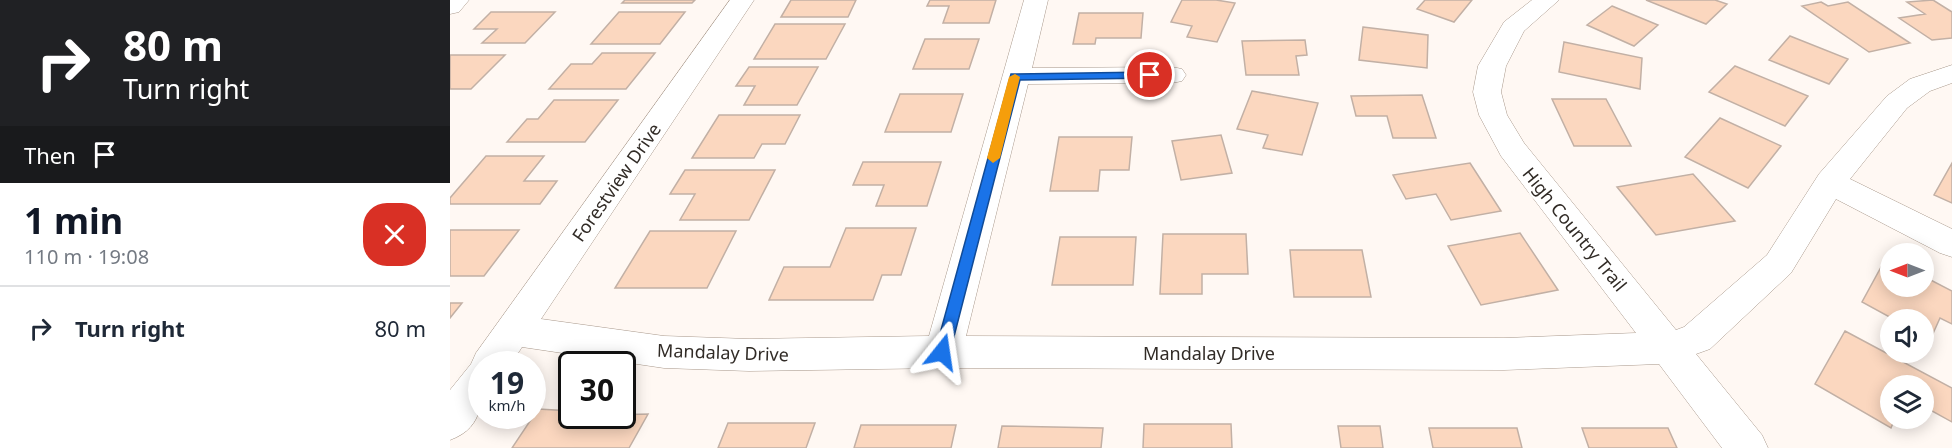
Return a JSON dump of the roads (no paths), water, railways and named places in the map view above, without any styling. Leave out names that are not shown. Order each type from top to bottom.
[{"type":"street","points":[[450,7],[457,0]]},
{"type":"street","name":"Forestview Drive","points":[[499,351],[742,0]]},
{"type":"street","points":[[942,352],[1036,0]]},
{"type":"street","name":"High Country Trail","points":[[1547,0],[1513,27],[1492,66],[1487,92],[1493,115],[1512,149],[1747,448]]},
{"type":"street","name":"Mandalay Drive","points":[[514,331],[664,352],[749,354],[942,352],[1504,354],[1670,348],[1697,338],[1779,264],[1830,182],[1897,102],[1920,85],[1952,73]]},
{"type":"street","points":[[1015,76],[1172,75]]},
{"type":"street","points":[[1830,182],[1952,244]]},
{"type":"street","points":[[450,422],[468,397]]}]
